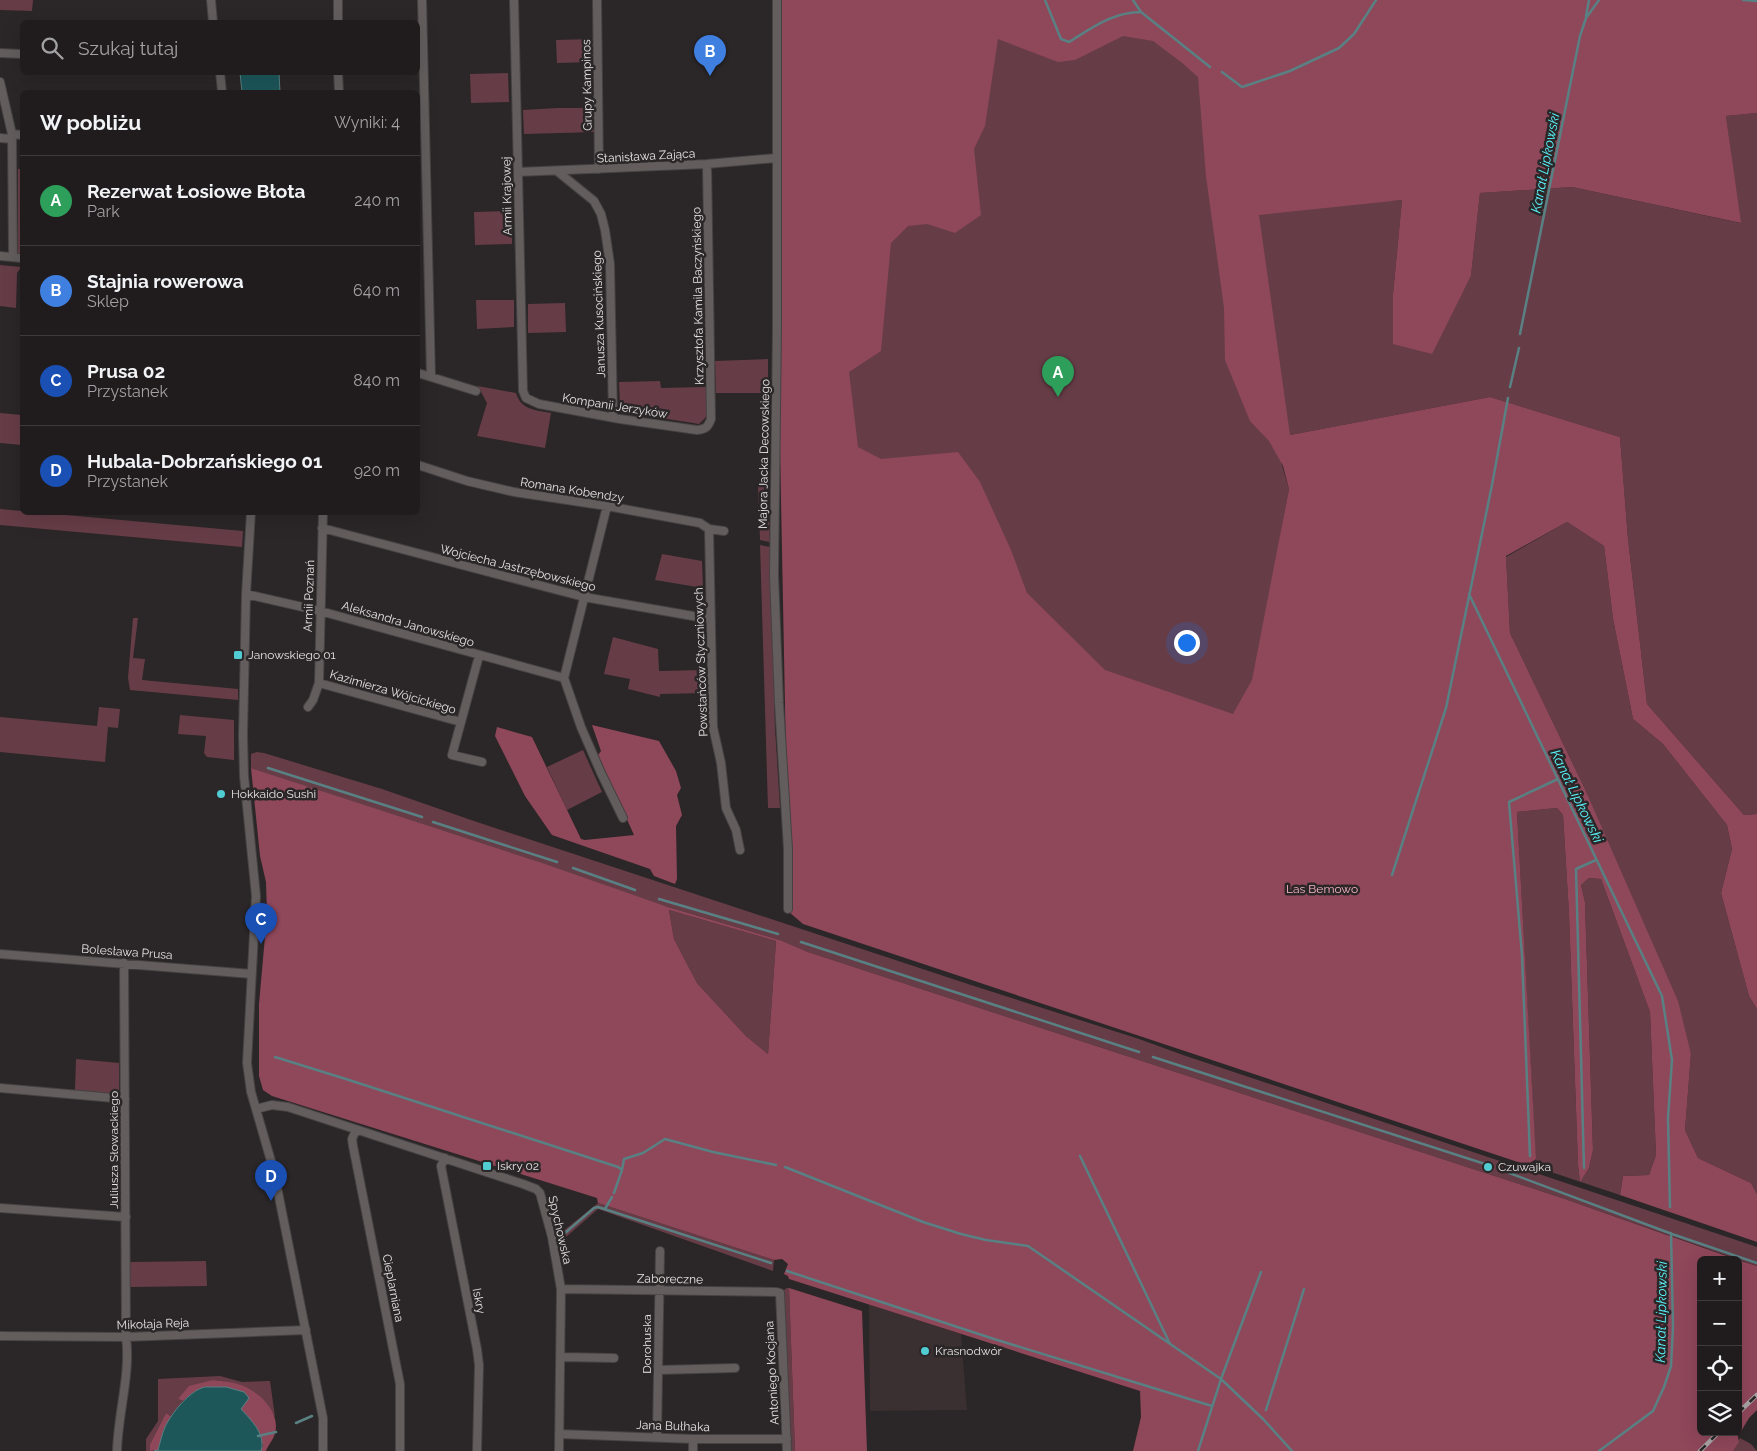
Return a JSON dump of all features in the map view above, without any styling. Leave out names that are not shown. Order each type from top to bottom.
[{"type":"street","points":[[210,0],[213,20]]},
{"type":"street","points":[[338,0],[338,20]]},
{"type":"street","points":[[422,0],[431,377]]},
{"type":"street","name":"Armii Krajowej","points":[[514,0],[523,391]]},
{"type":"street","name":"Grupy Kampinos","points":[[597,0],[599,169]]},
{"type":"street","name":"Majora Jacka Decowskiego","points":[[777,0],[774,575],[779,703],[788,848],[788,908]]},
{"type":"street","points":[[0,54],[20,54]]},
{"type":"street","points":[[220,75],[222,90]]},
{"type":"street","points":[[338,75],[339,90]]},
{"type":"street","points":[[0,82],[12,136],[13,257]]},
{"type":"street","points":[[0,138],[20,135]]},
{"type":"street","name":"Stanisława Zająca","points":[[518,172],[707,164],[776,158]]},
{"type":"street","name":"Krzysztofa Kamila Baczyńskiego","points":[[707,164],[711,419],[708,426]]},
{"type":"street","name":"Janusza Kusocińskiego","points":[[557,171],[594,201],[601,214],[605,230],[610,264],[613,417]]},
{"type":"street","points":[[420,173],[426,173]]},
{"type":"street","points":[[0,256],[20,258]]},
{"type":"street","points":[[420,374],[476,391]]},
{"type":"street","name":"Kompanii Jerzyków","points":[[523,391],[526,398],[539,404],[697,430],[705,429],[708,426]]},
{"type":"street","name":"Romana Kobendzy","points":[[420,466],[495,488],[607,506],[700,524],[708,529],[724,531]]},
{"type":"street","points":[[607,506],[564,678],[585,737],[623,818]]},
{"type":"street","points":[[251,515],[246,594],[243,735],[244,776],[256,896],[247,1063],[249,1081],[273,1169],[306,1330],[323,1418],[323,1451]]},
{"type":"street","name":"Armii Poznań","points":[[308,707],[313,700],[319,683],[323,515]]},
{"type":"street","name":"Wojciecha Jastrzębowskiego","points":[[322,528],[584,597],[710,619]]},
{"type":"street","name":"Powstańców Styczniowych","points":[[708,529],[713,733],[721,763],[726,808],[736,830],[740,850]]},
{"type":"street","name":"Aleksandra Janowskiego","points":[[246,594],[320,611],[478,656],[564,678]]},
{"type":"street","points":[[478,656],[452,755],[482,762]]},
{"type":"street","name":"Kazimierza Wójcickiego","points":[[319,683],[461,722]]},
{"type":"street","name":"Bolesława Prusa","points":[[0,954],[252,974]]},
{"type":"street","name":"Juliusza Słowackiego","points":[[117,1451],[119,1415],[127,1364],[124,963]]},
{"type":"street","points":[[0,1088],[125,1099]]},
{"type":"street","name":"Spychowska","points":[[256,1109],[279,1105],[445,1158],[536,1189],[540,1193],[552,1237],[561,1289],[559,1451]]},
{"type":"street","name":"Cieplarniana","points":[[356,1130],[352,1139],[353,1146],[400,1384],[400,1451]]},
{"type":"street","name":"Iskry","points":[[445,1158],[441,1166],[479,1365],[477,1451]]},
{"type":"street","points":[[0,1208],[126,1217]]},
{"type":"street","name":"Dorohuska","points":[[657,1437],[660,1251]]},
{"type":"street","name":"Zaboreczne","points":[[561,1289],[776,1292],[780,1294]]},
{"type":"street","name":"Antoniego Kocjana","points":[[780,1294],[787,1451]]},
{"type":"street","name":"Mikołaja Reja","points":[[0,1336],[126,1337],[306,1330]]},
{"type":"street","points":[[561,1357],[614,1358]]},
{"type":"street","points":[[658,1370],[735,1368]]},
{"type":"street","name":"Jana Bułhaka","points":[[559,1434],[693,1439],[786,1439]]},
{"type":"street","points":[[693,1439],[693,1451]]},
{"type":"shaded area","points":[[0,0],[33,0],[32,11],[0,10]]},
{"type":"shaded area","points":[[1133,24],[1391,201],[1402,200],[1393,294],[1431,354],[1471,276],[1480,193],[1572,187],[1740,223],[1726,116],[1757,113],[1757,814],[1744,815],[1647,704],[1628,539],[1620,437],[1490,397],[1290,435],[1281,462],[1289,489],[1274,570],[1269,631],[1263,664],[1238,717],[1100,677],[845,481],[846,368],[889,219],[967,146],[993,31]]},
{"type":"shaded area","points":[[593,39],[593,62],[557,63],[556,40]]},
{"type":"shaded area","points":[[508,73],[509,102],[471,103],[470,74]]},
{"type":"shaded area","points":[[594,108],[595,132],[524,134],[523,110]]},
{"type":"shaded area","points":[[18,169],[20,169],[20,254],[18,254]]},
{"type":"shaded area","points":[[512,211],[512,244],[475,245],[474,212]]},
{"type":"shaded area","points":[[0,265],[20,267],[17,273],[16,308],[0,306]]},
{"type":"shaded area","points":[[476,300],[514,300],[514,327],[477,329]]},
{"type":"shaded area","points":[[565,303],[566,332],[528,333],[528,304]]},
{"type":"shaded area","points":[[768,359],[768,393],[716,393],[715,361]]},
{"type":"shaded area","points":[[660,381],[661,388],[706,387],[706,417],[699,424],[624,412],[620,406],[619,382]]},
{"type":"shaded area","points":[[478,386],[516,393],[518,399],[525,406],[534,410],[551,413],[545,448],[477,436],[487,403]]},
{"type":"shaded area","points":[[0,413],[20,415],[20,445],[0,443]]},
{"type":"shaded area","points":[[758,484],[767,485],[770,542],[760,540]]},
{"type":"shaded area","points":[[0,509],[20,511],[20,515],[66,515],[243,531],[242,547],[0,525]]},
{"type":"shaded area","points":[[1567,522],[1604,546],[1613,619],[1633,719],[1663,744],[1727,825],[1732,849],[1721,893],[1749,996],[1757,1009],[1757,1194],[1751,1183],[1698,1158],[1685,1130],[1691,1054],[1584,787],[1510,633],[1506,557]]},
{"type":"shaded area","points":[[760,545],[770,547],[775,728],[780,808],[768,808]]},
{"type":"shaded area","points":[[662,554],[702,561],[703,588],[655,580]]},
{"type":"shaded area","points":[[133,618],[138,618],[133,658],[145,659],[142,680],[238,689],[238,700],[130,690],[128,678]]},
{"type":"shaded area","points":[[613,637],[658,649],[659,671],[705,670],[706,693],[660,694],[660,697],[628,689],[630,679],[604,674]]},
{"type":"shaded area","points":[[99,707],[120,709],[118,728],[108,727],[105,762],[0,752],[0,717],[97,726]]},
{"type":"shaded area","points":[[180,715],[234,720],[234,760],[207,757],[204,753],[206,736],[178,734]]},
{"type":"shaded area","points":[[583,750],[602,792],[567,810],[547,767]]},
{"type":"shaded area","points":[[257,752],[264,753],[382,789],[474,821],[1139,1039],[1757,1247],[1757,1266],[1742,1261],[1742,1256],[1728,1256],[1565,1199],[808,952],[780,940],[668,907],[251,768],[251,754]]},
{"type":"shaded area","points":[[1557,808],[1563,815],[1580,1181],[1589,1168],[1593,1150],[1585,902],[1581,885],[1589,878],[1601,879],[1650,1012],[1656,1155],[1649,1175],[1623,1176],[1620,1195],[1536,1167],[1517,812]]},
{"type":"shaded area","points":[[669,910],[776,941],[768,1054],[746,1036],[697,983],[674,939]]},
{"type":"shaded area","points":[[76,1059],[119,1063],[119,1091],[116,1094],[75,1090]]},
{"type":"shaded area","points":[[598,1203],[774,1260],[773,1271],[598,1209],[558,1244],[557,1236]]},
{"type":"shaded area","points":[[206,1261],[207,1286],[130,1287],[130,1262]]},
{"type":"shaded area","points":[[789,1288],[795,1451],[790,1451],[784,1290]]},
{"type":"shaded area","points":[[869,1304],[961,1334],[967,1410],[870,1411]]},
{"type":"shaded area","points":[[220,1376],[242,1382],[270,1381],[275,1417],[267,1404],[256,1394],[240,1385],[213,1380],[178,1399],[183,1401],[172,1417],[166,1413],[150,1444],[150,1451],[146,1451],[146,1439],[158,1421],[158,1379]]},
{"type":"shaded area","points":[[1740,1438],[1751,1444],[1757,1451],[1733,1451]]},
{"type":"green space","name":"Las Bemowo","points":[[781,0],[1757,0],[1757,113],[1726,116],[1741,223],[1572,187],[1480,193],[1471,276],[1432,354],[1393,344],[1393,294],[1402,200],[1259,215],[1290,435],[1490,397],[1620,437],[1628,539],[1647,704],[1744,815],[1757,814],[1757,1009],[1749,996],[1721,893],[1732,849],[1727,825],[1663,744],[1633,719],[1613,619],[1604,546],[1567,522],[1506,556],[1510,633],[1584,787],[1678,1001],[1691,1054],[1685,1130],[1698,1158],[1751,1183],[1757,1194],[1757,1242],[1620,1195],[1623,1176],[1649,1175],[1656,1155],[1650,1012],[1601,879],[1589,878],[1581,885],[1585,902],[1593,1150],[1589,1168],[1580,1182],[1563,815],[1557,808],[1517,812],[1536,1159],[1527,1165],[803,924],[789,912],[780,448]],"holes":[[[1123,36],[1153,41],[1198,77],[1206,176],[1224,308],[1225,360],[1250,421],[1269,441],[1283,466],[1289,489],[1252,680],[1233,714],[1105,670],[1027,593],[1011,550],[980,482],[958,452],[881,459],[858,447],[849,372],[881,351],[891,243],[908,226],[927,224],[955,233],[981,215],[974,149],[985,126],[998,39],[1058,62],[1075,60]]]},
{"type":"green space","points":[[592,725],[659,741],[676,771],[681,788],[677,795],[682,815],[676,826],[677,879],[675,884],[654,876],[650,869],[552,835],[525,796],[495,736],[497,727],[532,737],[581,839],[634,835],[598,755],[601,751]]},
{"type":"green space","points":[[251,768],[542,863],[668,907],[780,940],[808,952],[1565,1199],[1727,1256],[1697,1256],[1697,1436],[1738,1436],[1739,1442],[1733,1451],[1133,1451],[1141,1417],[1140,1391],[789,1279],[784,1274],[788,1264],[782,1259],[774,1260],[598,1203],[597,1198],[272,1096],[263,1090],[259,1076],[259,1004],[267,914],[266,882],[260,856]],"holes":[[[669,910],[776,941],[768,1054],[746,1036],[697,983],[674,939]]]},
{"type":"green space","points":[[1742,1261],[1757,1266],[1757,1410],[1749,1418],[1742,1430]]},
{"type":"green space","points":[[789,1288],[862,1311],[867,1451],[795,1451]]},
{"type":"green space","points":[[213,1380],[241,1385],[254,1392],[267,1403],[275,1417],[276,1425],[274,1435],[266,1451],[261,1451],[263,1445],[240,1409],[243,1404],[195,1391],[183,1401],[178,1399],[189,1386]]},
{"type":"green space","points":[[166,1413],[172,1417],[164,1429],[158,1450],[150,1451],[150,1444]]},
{"type":"water","points":[[240,75],[279,75],[280,90],[242,90]]},
{"type":"water","points":[[205,1387],[226,1387],[244,1392],[249,1398],[241,1409],[260,1433],[261,1451],[154,1451],[158,1450],[165,1427],[176,1409],[193,1393]]},
{"type":"waterway","points":[[1045,0],[1061,39],[1069,42],[1112,18],[1141,12],[1210,67]]},
{"type":"waterway","points":[[1133,0],[1141,12]]},
{"type":"waterway","points":[[1222,72],[1242,87],[1290,71],[1339,48],[1354,34],[1376,0]]},
{"type":"waterway","points":[[1586,16],[1589,0]]},
{"type":"waterway","name":"Kanał Lipkowski","points":[[1520,334],[1580,36],[1586,18],[1599,0]]},
{"type":"waterway","name":"Kanał Lipkowski","points":[[1743,0],[1757,1]]},
{"type":"waterway","name":"Kanał Lipkowski","points":[[1510,387],[1519,348]]},
{"type":"waterway","points":[[1392,875],[1446,708],[1508,398]]},
{"type":"waterway","name":"Kanał Lipkowski","points":[[1469,594],[1662,996],[1672,1060],[1668,1118],[1670,1207]]},
{"type":"waterway","points":[[268,768],[422,817]]},
{"type":"waterway","points":[[1530,1156],[1522,955],[1509,802],[1558,779]]},
{"type":"waterway","points":[[433,822],[557,862]]},
{"type":"waterway","points":[[1584,1168],[1576,869],[1596,860]]},
{"type":"waterway","points":[[573,868],[635,890]]},
{"type":"waterway","points":[[659,899],[778,934]]},
{"type":"waterway","points":[[801,942],[1139,1052]]},
{"type":"waterway","points":[[275,1057],[618,1167],[622,1170]]},
{"type":"waterway","points":[[1153,1057],[1485,1164]]},
{"type":"waterway","points":[[614,1193],[624,1159],[643,1153],[665,1139],[713,1152],[776,1165]]},
{"type":"waterway","points":[[1080,1156],[1170,1344]]},
{"type":"waterway","points":[[785,1167],[923,1222],[986,1240],[1028,1246],[1221,1379],[1263,1419],[1292,1451]]},
{"type":"waterway","points":[[1504,1171],[1672,1234],[1757,1263]]},
{"type":"waterway","points":[[605,1209],[612,1197]]},
{"type":"waterway","points":[[565,1233],[594,1208],[598,1207],[771,1263]]},
{"type":"waterway","name":"Kanał Lipkowski","points":[[1599,1451],[1653,1411],[1671,1366],[1673,1327],[1671,1233]]},
{"type":"waterway","points":[[787,1271],[994,1339],[1212,1406]]},
{"type":"waterway","points":[[1198,1451],[1221,1379],[1261,1272]]},
{"type":"waterway","points":[[1266,1410],[1304,1289]]},
{"type":"waterway","points":[[296,1423],[312,1416]]},
{"type":"waterway","points":[[258,1436],[276,1432]]},
{"type":"railway","points":[[1742,1409],[1757,1395]]},
{"type":"railway","points":[[1700,1451],[1715,1436]]},
{"type":"place","name":"Stajnia rowerowa","points":[[710,76]]},
{"type":"place","name":"Rezerwat Łosiowe Błota","points":[[1058,397]]},
{"type":"place","name":"Janowskiego 01","points":[[238,655]]},
{"type":"place","name":"Hokkaido Sushi","points":[[221,794]]},
{"type":"place","name":"Prusa 02","points":[[261,944]]},
{"type":"place","name":"Iskry 02","points":[[487,1166]]},
{"type":"place","name":"Czuwajka","points":[[1488,1167]]},
{"type":"place","name":"Hubala-Dobrzańskiego 01","points":[[271,1201]]},
{"type":"place","name":"Krasnodwór","points":[[925,1351]]}]
